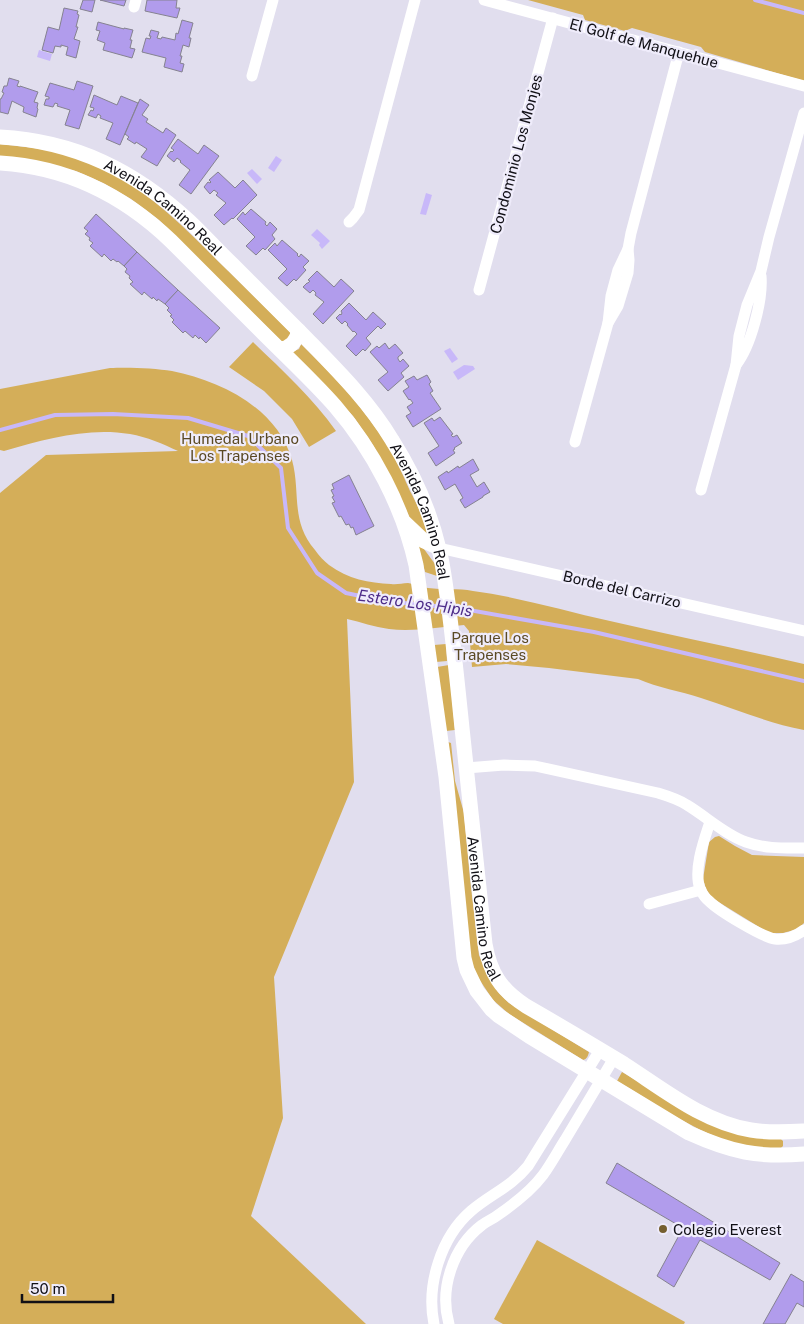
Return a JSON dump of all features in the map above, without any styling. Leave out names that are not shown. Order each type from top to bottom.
[{"type":"main road","name":"Avenida Camino Real","points":[[0,137],[50,144],[89,156],[115,168],[159,196],[189,221],[353,387],[393,441],[412,476],[431,522],[439,548],[453,644],[486,954],[493,972],[504,988],[518,1001],[614,1058],[689,1106],[710,1116],[750,1130],[768,1132],[802,1131]]},
{"type":"main road","name":"Avenida Camino Real","points":[[0,163],[28,166],[68,176],[96,187],[124,202],[161,231],[331,402],[360,440],[382,477],[408,535],[418,576],[446,777],[462,943],[467,970],[484,1000],[499,1016],[689,1133],[738,1151],[763,1155],[802,1155]]},
{"type":"main road","points":[[280,349],[292,345],[299,331]]},
{"type":"main road","points":[[401,518],[424,541],[439,548]]},
{"type":"main road","points":[[440,738],[446,736],[453,738],[464,749]]},
{"type":"main road","points":[[802,1131],[802,1155]]},
{"type":"street","points":[[252,76],[273,0]]},
{"type":"street","points":[[349,222],[359,210],[415,0]]},
{"type":"street","name":"El Golf de Manquehue","points":[[484,0],[804,86]]},
{"type":"street","name":"Condominio Los Monjes","points":[[479,290],[552,18]]},
{"type":"street","points":[[575,442],[608,323],[618,306],[628,273],[628,249],[635,218],[679,52]]},
{"type":"street","points":[[700,490],[736,365],[739,336],[747,305],[761,272],[804,113]]},
{"type":"street","name":"Borde del Carrizo","points":[[439,548],[804,631]]},
{"type":"street","points":[[466,768],[514,764],[534,766],[668,796],[686,804],[710,822],[748,843],[770,848],[804,848]]},
{"type":"street","points":[[710,822],[698,869],[698,883],[710,903],[767,937],[784,939],[804,930]]},
{"type":"street","points":[[649,904],[701,890]]},
{"type":"street","points":[[434,1324],[432,1305],[435,1276],[452,1235],[471,1212],[516,1179],[528,1166],[600,1050]]},
{"type":"street","points":[[449,1324],[446,1293],[448,1280],[457,1255],[472,1234],[519,1200],[544,1175],[614,1058]]},
{"type":"green space","points":[[528,0],[804,0],[804,81],[705,52],[701,47],[632,28],[625,31],[585,20],[583,15]]},
{"type":"green space","points":[[0,144],[42,149],[64,154],[100,168],[133,186],[164,209],[192,235],[290,332],[290,337],[286,342],[281,341],[159,220],[131,199],[103,183],[76,171],[0,156]]},
{"type":"green space","points":[[253,342],[307,396],[336,431],[309,447],[292,419],[264,391],[229,367]]},
{"type":"green space","points":[[301,344],[351,396],[382,437],[418,506],[427,534],[413,524],[373,445],[353,416],[292,352],[299,349]]},
{"type":"green space","points":[[110,368],[158,369],[191,376],[228,390],[260,412],[274,426],[285,442],[292,460],[295,472],[299,517],[307,539],[323,560],[344,574],[375,583],[408,583],[428,588],[467,590],[507,597],[804,664],[804,730],[765,720],[638,679],[506,664],[472,667],[469,631],[464,625],[398,630],[347,619],[354,782],[274,977],[283,1118],[251,1216],[366,1324],[0,1324],[0,493],[46,455],[178,451],[136,435],[114,432],[67,435],[4,451],[0,450],[0,389]]},
{"type":"green space","points":[[418,545],[421,545],[435,564],[437,576],[425,572]]},
{"type":"green space","points":[[446,644],[447,661],[436,662],[434,645]]},
{"type":"green space","points":[[449,665],[455,730],[446,731],[437,667]]},
{"type":"green space","points":[[448,742],[451,743],[455,781],[464,813],[479,955],[487,975],[498,992],[509,1003],[589,1052],[584,1060],[509,1014],[493,1000],[477,976],[471,960]]},
{"type":"green space","points":[[719,836],[752,855],[804,857],[804,923],[798,929],[783,933],[769,933],[712,898],[706,889],[703,879],[709,842]]},
{"type":"green space","points":[[622,1072],[644,1085],[780,1138],[783,1141],[783,1146],[779,1150],[742,1145],[700,1130],[617,1081]]},
{"type":"green space","points":[[537,1240],[685,1322],[684,1324],[503,1324],[494,1319]]},
{"type":"shaded area","points":[[39,50],[52,54],[50,61],[37,57]]},
{"type":"shaded area","points":[[276,156],[282,160],[274,172],[268,168]]},
{"type":"shaded area","points":[[252,169],[262,179],[257,184],[247,173]]},
{"type":"shaded area","points":[[426,193],[432,195],[426,215],[420,214]]},
{"type":"shaded area","points":[[317,229],[330,241],[322,249],[319,245],[320,243],[311,235]]},
{"type":"shaded area","points":[[450,348],[458,359],[452,363],[444,351]]},
{"type":"shaded area","points":[[464,365],[473,366],[475,369],[458,380],[453,372]]},
{"type":"building","points":[[83,0],[95,0],[92,12],[80,9]]},
{"type":"building","points":[[100,0],[126,0],[124,6]]},
{"type":"building","points":[[147,0],[177,0],[176,8],[180,8],[177,18],[145,11]]},
{"type":"building","points":[[64,8],[78,11],[77,14],[79,15],[74,39],[80,41],[76,58],[66,55],[68,47],[61,45],[61,47],[55,46],[53,53],[42,50],[48,27],[59,30]]},
{"type":"building","points":[[182,20],[193,23],[189,47],[183,45],[180,56],[182,56],[180,63],[184,64],[182,72],[164,67],[166,58],[142,52],[146,38],[150,39],[151,30],[159,32],[157,38],[161,39],[162,37],[175,40]]},
{"type":"building","points":[[98,22],[133,30],[130,48],[135,49],[132,58],[103,50],[105,43],[97,40],[100,31],[96,30]]},
{"type":"building","points":[[9,78],[19,81],[17,86],[38,92],[34,102],[38,103],[36,117],[23,112],[24,107],[12,101],[8,114],[0,112],[0,99]]},
{"type":"building","points":[[77,81],[93,86],[79,129],[65,125],[70,110],[57,106],[58,104],[55,103],[53,107],[44,105],[46,99],[49,99],[49,97],[45,96],[50,83],[74,90]]},
{"type":"building","points":[[94,95],[117,105],[121,96],[138,103],[120,145],[106,139],[113,123],[100,118],[101,116],[98,114],[96,118],[88,115],[94,108],[90,107]]},
{"type":"building","points":[[140,99],[149,105],[142,115],[148,119],[146,122],[163,133],[166,128],[176,135],[157,166],[141,157],[147,149],[127,139],[129,137],[125,134]]},
{"type":"building","points":[[178,139],[198,154],[204,145],[219,156],[191,194],[179,185],[190,170],[177,158],[174,162],[167,156],[174,150],[171,148]]},
{"type":"building","points":[[218,172],[235,188],[243,180],[257,195],[233,219],[224,225],[214,215],[226,203],[216,195],[218,193],[214,190],[210,194],[204,187],[208,182],[211,182],[209,180]]},
{"type":"building","points":[[251,209],[266,222],[267,226],[270,222],[277,229],[272,235],[275,239],[265,250],[263,248],[256,255],[246,246],[255,237],[237,219],[243,212],[245,215]]},
{"type":"building","points":[[96,214],[137,252],[124,266],[113,259],[111,261],[104,254],[102,257],[90,246],[93,243],[85,234],[88,231],[84,228]]},
{"type":"building","points":[[282,240],[299,257],[301,254],[309,261],[303,267],[306,270],[296,281],[294,279],[287,286],[278,278],[287,269],[268,250],[275,243],[277,246]]},
{"type":"building","points":[[137,252],[178,290],[165,304],[153,297],[152,299],[144,292],[142,295],[130,284],[133,282],[125,272],[127,269],[124,266]]},
{"type":"building","points":[[317,271],[334,287],[341,279],[354,291],[323,324],[313,314],[324,302],[315,295],[316,293],[313,290],[310,293],[303,287]]},
{"type":"building","points":[[178,290],[220,328],[206,343],[200,337],[199,339],[195,335],[193,338],[185,331],[183,333],[172,322],[174,320],[167,310],[169,308],[165,304]]},
{"type":"building","points":[[349,303],[366,320],[373,312],[386,324],[381,329],[378,326],[366,338],[371,344],[365,351],[363,349],[356,356],[346,346],[357,334],[353,332],[345,321],[342,324],[336,318],[341,315],[341,311]]},
{"type":"building","points":[[385,343],[389,349],[395,344],[403,353],[398,359],[400,362],[403,359],[409,366],[401,373],[404,377],[388,391],[378,380],[388,372],[370,352],[377,346],[379,348]]},
{"type":"building","points":[[427,375],[433,391],[430,393],[441,409],[413,427],[406,416],[411,413],[407,407],[413,403],[403,391],[409,387],[405,381],[414,376],[417,380]]},
{"type":"building","points":[[440,417],[453,434],[451,435],[453,437],[457,435],[462,443],[454,448],[455,453],[436,466],[428,453],[439,446],[424,423],[432,418],[434,421]]},
{"type":"building","points":[[473,459],[479,470],[470,475],[477,487],[484,482],[490,492],[465,508],[460,500],[463,498],[455,484],[445,490],[438,477],[458,466],[459,468]]},
{"type":"building","points":[[349,475],[374,526],[356,535],[353,527],[351,528],[349,524],[346,525],[341,516],[339,517],[332,503],[335,502],[332,497],[334,496],[331,490],[334,489],[332,484]]},
{"type":"building","points":[[617,1163],[780,1263],[770,1280],[700,1240],[674,1287],[657,1276],[683,1228],[606,1183]]},
{"type":"building","points":[[791,1274],[804,1282],[804,1307],[797,1303],[785,1324],[763,1324]]},
{"type":"waterway","points":[[755,0],[804,13]]},
{"type":"waterway","name":"Estero Los Hipis","points":[[0,430],[55,415],[113,414],[188,418],[248,436],[281,468],[288,528],[317,573],[346,593],[389,602],[418,604]]},
{"type":"waterway","name":"Estero Los Hipis","points":[[425,605],[445,607]]},
{"type":"waterway","name":"Estero Los Hipis","points":[[452,607],[594,632],[804,681]]},
{"type":"place","name":"Colegio Everest","points":[[663,1229]]},
{"type":"park label","name":"Humedal Urbano Los Trapenses","points":[[240,446]]},
{"type":"park label","name":"Parque Los Trapenses","points":[[490,646]]}]
